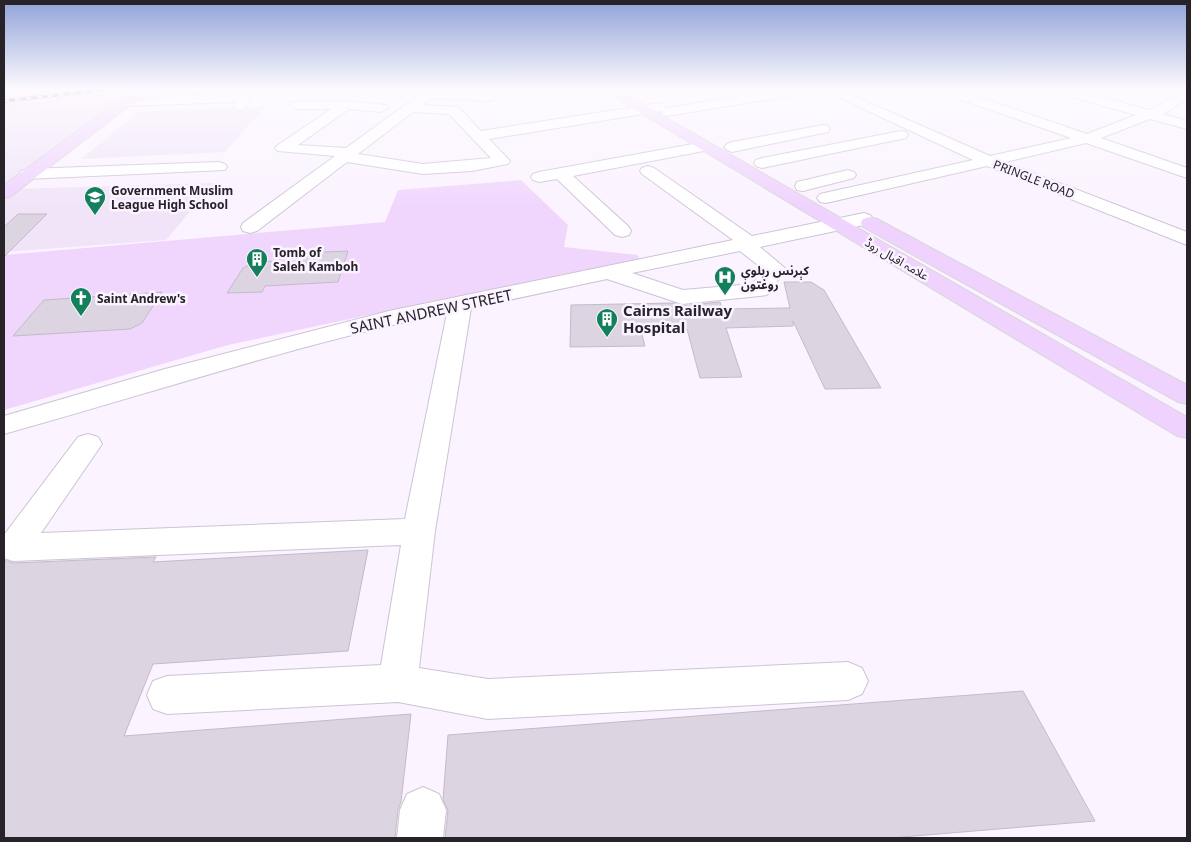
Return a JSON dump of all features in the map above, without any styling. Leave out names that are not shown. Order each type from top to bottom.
[{"type":"main road","points":[[4,178],[73,128]]},
{"type":"main road","points":[[4,193],[87,128]]},
{"type":"main road","name":"علامہ اقبال روڈ","points":[[680,128],[704,147],[1187,429]]},
{"type":"main road","name":"علامہ اقبال روڈ","points":[[694,128],[762,163],[1187,396]]},
{"type":"street","points":[[310,128],[283,148],[348,155],[423,169],[472,166],[502,161],[471,128]]},
{"type":"street","points":[[250,227],[383,128]]},
{"type":"street","points":[[478,136],[531,128]]},
{"type":"street","name":"PRINGLE ROAD","points":[[914,128],[988,161],[1187,239]]},
{"type":"street","points":[[1055,128],[1187,173]]},
{"type":"street","points":[[826,198],[1086,139],[1111,128]]},
{"type":"street","points":[[732,147],[822,129]]},
{"type":"street","points":[[762,163],[901,135]]},
{"type":"street","points":[[337,140],[365,142]]},
{"type":"street","points":[[539,177],[704,147]]},
{"type":"street","points":[[938,152],[957,148]]},
{"type":"street","points":[[27,174],[220,167]]},
{"type":"street","points":[[610,273],[677,297],[759,290],[776,269],[747,244],[648,171]]},
{"type":"street","points":[[803,186],[861,172]]},
{"type":"street","points":[[561,173],[622,231]]},
{"type":"street","name":"SAINT ANDREW STREET","points":[[4,425],[295,342],[389,318],[864,219]]},
{"type":"street","points":[[398,683],[419,531],[460,304]]},
{"type":"street","points":[[88,444],[13,548],[419,531]]},
{"type":"street","points":[[167,695],[398,683],[488,699],[848,682]]},
{"type":"shaded area","name":"Government Muslim League High School","points":[[4,128],[92,128],[12,189],[214,183],[166,240],[4,252]]},
{"type":"shaded area","points":[[118,128],[246,128],[225,152],[81,159]]},
{"type":"shaded area","points":[[521,180],[568,225],[564,247],[637,255],[643,262],[387,311],[228,345],[4,410],[4,255],[385,222],[398,190]]},
{"type":"building","points":[[18,214],[47,214],[4,257],[4,227]]},
{"type":"building","points":[[348,251],[338,282],[265,286],[262,292],[227,293],[243,268],[256,262],[279,261],[295,271],[303,253]]},
{"type":"building","name":"Cairns Railway Hospital","points":[[784,282],[811,282],[824,290],[881,388],[825,389],[793,321],[793,326],[726,328],[742,377],[700,378],[687,329],[641,331],[645,346],[570,347],[571,305],[674,303],[682,306],[720,302],[722,309],[790,308]]},
{"type":"building","name":"Saint Andrew's","points":[[162,292],[142,323],[130,329],[13,336],[44,300]]},
{"type":"building","points":[[368,550],[348,651],[153,664],[124,736],[411,714],[395,838],[4,838],[4,560],[13,563],[156,557],[153,562]]},
{"type":"building","points":[[1023,691],[1095,821],[890,838],[445,838],[448,810],[443,800],[448,735]]},
{"type":"place","name":"Government Muslim League High School","points":[[95,216]]},
{"type":"place","name":"Tomb of Saleh Kamboh","points":[[257,278]]},
{"type":"place","name":"کېرنس رېلوې روغتون","points":[[725,296]]},
{"type":"place","name":"Saint Andrew's","points":[[81,317]]},
{"type":"place","name":"Cairns Railway Hospital","points":[[607,338]]}]
